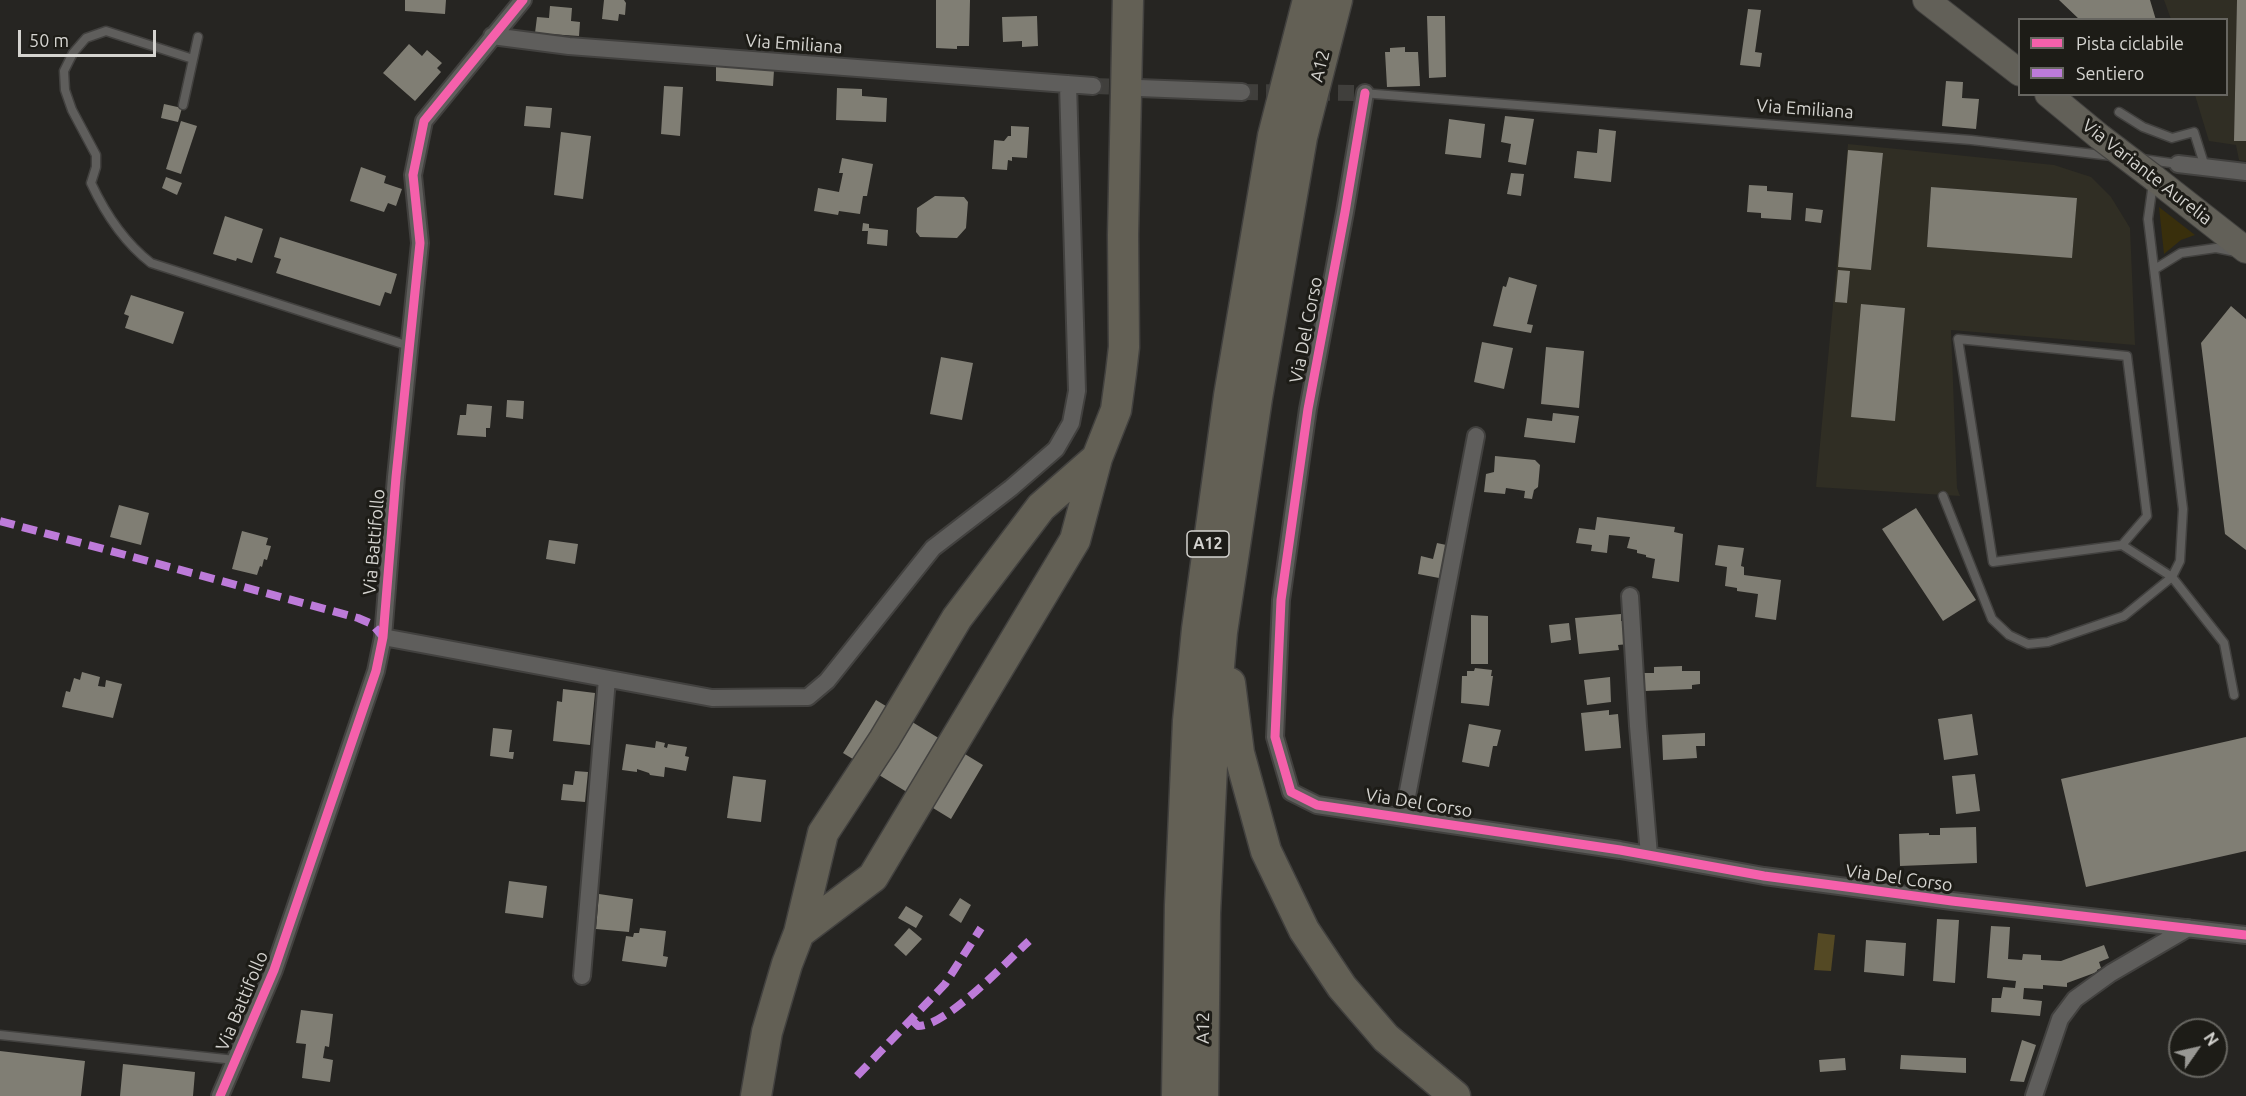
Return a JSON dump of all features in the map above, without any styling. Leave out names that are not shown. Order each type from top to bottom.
[{"type":"highway","points":[[799,933],[873,877],[1075,540],[1097,458],[1116,410],[1124,347],[1123,236],[1128,0]]},
{"type":"highway","name":"A12","points":[[1177,1096],[1180,905],[1187,732],[1197,629],[1229,396],[1273,136],[1308,0]]},
{"type":"highway","name":"A12","points":[[1203,1096],[1205,912],[1214,724],[1222,632],[1257,398],[1302,137],[1337,0]]},
{"type":"highway","points":[[756,1096],[767,1032],[780,985],[799,933],[823,833],[884,740],[957,618],[1041,507],[1097,458]]},
{"type":"highway","points":[[1222,632],[1239,753],[1266,850],[1304,930],[1342,987],[1386,1038],[1455,1096]]},
{"type":"highway","points":[[1157,1096],[1178,997]]},
{"type":"main road","points":[[1926,0],[2018,71]]},
{"type":"main road","name":"Via Variante Aurelia","points":[[2058,100],[2246,252]]},
{"type":"street","name":"Via Battifollo","points":[[220,1096],[274,970],[376,671],[383,637],[420,243],[413,175],[424,121],[523,0]]},
{"type":"street","name":"Via Emiliana","points":[[492,36],[569,46],[1093,86]]},
{"type":"street","points":[[383,637],[712,698],[808,697],[827,681],[933,548],[1011,488],[1056,449],[1071,423],[1077,391],[1068,84]]},
{"type":"street","points":[[1139,88],[1242,92]]},
{"type":"street","name":"Via Del Corso","points":[[1362,93],[1345,212],[1308,409],[1281,600],[1275,737],[1291,792],[1317,804],[1649,855],[1776,878],[2246,935]]},
{"type":"street","name":"Via Emiliana","points":[[2178,164],[2246,172]]},
{"type":"street","points":[[1403,817],[1476,436]]},
{"type":"street","points":[[1630,596],[1649,855]]},
{"type":"street","points":[[582,976],[607,679]]},
{"type":"street","points":[[2034,1096],[2060,1019],[2075,999],[2111,973],[2188,928]]},
{"type":"lane","points":[[194,59],[106,31],[86,39],[73,53],[64,71],[65,90],[72,110],[96,155],[96,167],[91,183],[96,195],[125,238],[135,251],[151,264],[409,346]]},
{"type":"lane","points":[[183,105],[198,38]]},
{"type":"lane","name":"Via Emiliana","points":[[1362,93],[1971,140],[2178,164]]},
{"type":"lane","points":[[2119,112],[2143,127],[2172,138],[2194,132],[2205,167]]},
{"type":"lane","points":[[1943,495],[1992,620],[2009,635],[2028,644],[2048,642],[2124,616],[2172,577],[2180,561],[2183,509],[2148,219],[2154,178]]},
{"type":"lane","points":[[2155,269],[2181,253],[2216,248],[2246,252]]},
{"type":"lane","points":[[2122,545],[2147,516],[2127,356],[1958,339],[1993,562],[2122,545],[2172,577],[2224,643],[2234,695]]},
{"type":"lane","points":[[0,1035],[235,1060]]},
{"type":"shaded area","points":[[2164,0],[2237,0],[2234,141],[2246,141],[2246,161],[2239,160],[2236,145],[2209,141],[2195,96],[2228,96],[2228,18],[2171,18]]},
{"type":"shaded area","points":[[1848,144],[2054,165],[2091,177],[2111,197],[2130,228],[2135,345],[1951,330],[1957,488],[1960,496],[1816,487]],"holes":[[[1848,150],[1883,154],[1871,270]],[[1931,187],[2077,198],[2072,257],[1927,247]],[[1838,271],[1850,272],[1847,303],[1835,302]],[[1862,304],[1905,308],[1895,421]]]},
{"type":"shaded area","points":[[2159,207],[2195,235],[2181,240],[2164,254]]},
{"type":"shaded area","points":[[1818,933],[1835,935],[1831,971],[1814,970]]},
{"type":"building","points":[[405,0],[446,0],[445,14],[405,11]]},
{"type":"building","points":[[604,0],[624,0],[625,15],[619,14],[618,21],[602,19]]},
{"type":"building","points":[[936,0],[970,0],[969,46],[957,46],[957,49],[936,48]]},
{"type":"building","points":[[2059,0],[2150,0],[2155,18],[2078,18]]},
{"type":"building","points":[[2237,0],[2246,0],[2246,141],[2234,141]]},
{"type":"building","points":[[550,6],[572,8],[571,21],[580,22],[579,36],[535,33],[537,17],[549,18]]},
{"type":"building","points":[[1748,9],[1761,10],[1755,52],[1762,53],[1760,67],[1740,65]]},
{"type":"building","points":[[1037,16],[1038,46],[1022,47],[1022,41],[1003,42],[1002,17]]},
{"type":"building","points":[[1427,16],[1445,16],[1446,77],[1429,78]]},
{"type":"building","points":[[409,44],[422,56],[427,50],[442,63],[437,68],[441,72],[415,101],[383,73]]},
{"type":"building","points":[[1405,47],[1405,52],[1418,52],[1420,86],[1387,87],[1385,52],[1390,52],[1390,48]]},
{"type":"building","points":[[716,66],[774,70],[773,86],[716,81]]},
{"type":"building","points":[[1946,81],[1963,82],[1962,98],[1979,99],[1976,129],[1942,126]]},
{"type":"building","points":[[664,86],[683,87],[680,136],[661,134]]},
{"type":"building","points":[[837,88],[862,89],[862,96],[887,98],[886,122],[836,120]]},
{"type":"building","points":[[164,104],[182,108],[178,122],[161,118]]},
{"type":"building","points":[[526,106],[552,108],[550,128],[524,126]]},
{"type":"building","points":[[1505,116],[1534,119],[1526,165],[1508,162],[1511,144],[1501,142]]},
{"type":"building","points":[[1449,119],[1485,124],[1481,158],[1445,154]]},
{"type":"building","points":[[181,121],[197,126],[181,174],[166,169]]},
{"type":"building","points":[[1011,126],[1029,127],[1027,158],[1012,157],[1012,161],[1008,160],[1007,170],[992,169],[994,140],[1004,141],[1011,136]]},
{"type":"building","points":[[1599,129],[1616,131],[1611,182],[1574,178],[1577,151],[1597,153]]},
{"type":"building","points":[[561,132],[591,136],[583,199],[554,195]]},
{"type":"building","points":[[1848,150],[1883,153],[1871,270],[1838,267]]},
{"type":"building","points":[[842,158],[873,164],[867,196],[863,196],[860,214],[839,211],[838,215],[814,211],[818,188],[839,192],[843,173],[839,173]]},
{"type":"building","points":[[361,167],[386,176],[384,183],[402,189],[396,206],[388,203],[384,212],[350,201]]},
{"type":"building","points":[[1511,173],[1524,174],[1521,196],[1507,194]]},
{"type":"building","points":[[166,177],[182,183],[177,195],[162,188]]},
{"type":"building","points":[[1749,185],[1767,186],[1767,191],[1793,193],[1791,220],[1761,218],[1761,213],[1747,212]]},
{"type":"building","points":[[1931,187],[2077,198],[2072,258],[1927,247]]},
{"type":"building","points":[[935,196],[964,197],[968,202],[966,228],[957,238],[920,237],[916,232],[917,208]]},
{"type":"building","points":[[1806,208],[1823,210],[1821,223],[1805,221]]},
{"type":"building","points":[[225,216],[263,229],[252,263],[213,254]]},
{"type":"building","points":[[863,223],[869,224],[869,228],[888,230],[887,246],[867,244],[868,231],[862,231]]},
{"type":"building","points":[[280,237],[397,274],[391,294],[385,292],[380,306],[276,273],[281,259],[274,257]]},
{"type":"building","points":[[1838,270],[1850,271],[1847,303],[1835,302]]},
{"type":"building","points":[[1509,277],[1537,285],[1527,324],[1533,325],[1531,333],[1493,326],[1503,286],[1506,287]]},
{"type":"building","points":[[131,295],[184,312],[173,344],[125,328],[129,316],[124,314]]},
{"type":"building","points":[[1861,304],[1905,308],[1895,421],[1851,417]]},
{"type":"building","points":[[2231,306],[2246,319],[2246,550],[2225,534],[2201,343]]},
{"type":"building","points":[[1482,342],[1513,348],[1504,389],[1474,382]]},
{"type":"building","points":[[1546,347],[1584,351],[1579,408],[1541,404]]},
{"type":"building","points":[[941,357],[973,363],[962,420],[930,414]]},
{"type":"building","points":[[507,400],[524,401],[523,419],[506,417]]},
{"type":"building","points":[[467,404],[492,406],[490,428],[486,428],[486,437],[457,435],[460,415],[466,415]]},
{"type":"building","points":[[1553,413],[1579,416],[1575,443],[1524,437],[1527,418],[1552,421]]},
{"type":"building","points":[[1495,456],[1535,460],[1540,465],[1538,487],[1534,490],[1532,499],[1524,498],[1525,491],[1506,488],[1505,494],[1484,492],[1486,474],[1494,472]]},
{"type":"building","points":[[119,505],[149,513],[141,545],[110,537]]},
{"type":"building","points":[[1916,508],[1976,600],[1943,621],[1882,529]]},
{"type":"building","points":[[1597,517],[1675,527],[1674,532],[1683,534],[1679,582],[1652,578],[1655,559],[1627,548],[1630,537],[1609,535],[1607,553],[1591,551],[1592,545],[1576,543],[1579,528],[1595,530]]},
{"type":"building","points":[[242,531],[268,538],[266,545],[271,546],[267,560],[264,559],[257,575],[232,569]]},
{"type":"building","points":[[549,540],[578,544],[575,564],[546,559]]},
{"type":"building","points":[[1437,543],[1451,546],[1445,575],[1440,574],[1439,578],[1418,574],[1421,556],[1433,559]]},
{"type":"building","points":[[1718,545],[1744,548],[1741,566],[1744,567],[1744,575],[1781,580],[1776,620],[1755,617],[1758,594],[1737,591],[1737,588],[1725,586],[1727,567],[1715,565]]},
{"type":"building","points":[[1621,614],[1621,621],[1627,621],[1629,644],[1618,645],[1619,650],[1579,654],[1575,618]]},
{"type":"building","points":[[1471,615],[1488,616],[1488,664],[1471,664]]},
{"type":"building","points":[[1569,623],[1571,640],[1551,643],[1549,625]]},
{"type":"building","points":[[1682,666],[1682,671],[1700,671],[1700,684],[1692,685],[1692,689],[1645,691],[1644,673],[1654,673],[1654,667]]},
{"type":"building","points":[[1475,668],[1492,670],[1489,706],[1461,703],[1462,676],[1467,676],[1467,671],[1474,671]]},
{"type":"building","points":[[82,672],[100,677],[98,686],[105,687],[106,680],[122,684],[113,718],[62,707],[66,691],[70,692],[74,678],[80,680]]},
{"type":"building","points":[[1610,677],[1611,702],[1587,705],[1584,680]]},
{"type":"building","points":[[563,689],[595,693],[590,745],[553,741],[557,701],[562,702]]},
{"type":"building","points":[[876,700],[983,765],[951,819],[843,753]]},
{"type":"building","points":[[1609,710],[1609,715],[1618,714],[1621,748],[1585,751],[1581,713]]},
{"type":"building","points":[[1972,714],[1978,755],[1944,760],[1938,719]]},
{"type":"building","points":[[1469,724],[1501,730],[1497,746],[1493,746],[1489,767],[1462,762]]},
{"type":"building","points":[[493,728],[512,730],[509,752],[514,752],[513,759],[490,756]]},
{"type":"building","points":[[1705,733],[1705,746],[1696,746],[1697,758],[1663,760],[1662,735]]},
{"type":"building","points":[[2246,737],[2246,851],[2086,887],[2061,779]]},
{"type":"building","points":[[656,741],[665,743],[664,747],[667,748],[668,744],[687,747],[685,756],[689,757],[686,771],[665,767],[664,777],[650,775],[637,769],[637,772],[622,770],[626,744],[655,748]]},
{"type":"building","points":[[575,771],[588,772],[585,802],[561,800],[563,784],[573,785]]},
{"type":"building","points":[[1975,774],[1980,811],[1956,814],[1952,776]]},
{"type":"building","points":[[733,776],[766,780],[761,822],[727,818]]},
{"type":"building","points":[[1976,827],[1977,863],[1900,866],[1899,834],[1940,835],[1940,828]]},
{"type":"building","points":[[509,881],[547,886],[543,918],[505,913]]},
{"type":"building","points":[[599,894],[633,899],[629,932],[596,929]]},
{"type":"building","points":[[960,898],[971,905],[961,923],[949,915]]},
{"type":"building","points":[[906,906],[923,916],[916,928],[898,918]]},
{"type":"building","points":[[1937,919],[1959,920],[1955,983],[1933,981]]},
{"type":"building","points":[[1991,926],[2010,927],[2008,959],[2022,960],[2023,954],[2041,955],[2041,960],[2061,961],[2104,945],[2109,958],[2099,962],[2101,968],[2097,972],[2067,983],[2067,987],[2043,985],[2043,989],[2024,988],[2023,999],[2042,1001],[2040,1016],[1991,1012],[1992,998],[2001,998],[2003,987],[2015,988],[2016,981],[1987,978]]},
{"type":"building","points":[[640,928],[666,931],[663,956],[668,957],[666,967],[622,961],[626,936],[633,937],[634,933],[639,933]]},
{"type":"building","points":[[909,928],[922,939],[906,956],[894,945]]},
{"type":"building","points":[[1866,940],[1906,943],[1904,976],[1864,972]]},
{"type":"building","points":[[301,1010],[333,1014],[329,1047],[325,1046],[323,1058],[333,1060],[330,1082],[302,1078],[306,1044],[296,1043]]},
{"type":"building","points":[[2022,1040],[2036,1045],[2024,1082],[2010,1081]]},
{"type":"building","points":[[0,1051],[85,1061],[81,1096],[0,1096]]},
{"type":"building","points":[[1901,1055],[1966,1058],[1966,1073],[1900,1069]]},
{"type":"building","points":[[1845,1058],[1846,1070],[1820,1072],[1819,1060]]},
{"type":"building","points":[[123,1064],[195,1072],[193,1096],[120,1096]]},
{"type":"tunnel","points":[[1093,86],[1132,87]]},
{"type":"tunnel","points":[[1242,92],[1359,93]]},
{"type":"marked path","points":[[0,521],[358,618],[372,624],[383,637]]},
{"type":"marked path","points":[[857,1076],[945,984],[981,928]]},
{"type":"marked path","points":[[912,1020],[918,1026],[944,1016],[976,991],[1029,941]]},
{"type":"cycle path","points":[[220,1096],[274,970],[376,671],[383,637],[396,477],[420,243],[413,175],[424,121],[523,0]]},
{"type":"cycle path","points":[[1365,93],[1308,409],[1281,600],[1275,737],[1291,792],[1317,805],[1620,850],[1764,876],[1952,901],[2246,935]]}]
